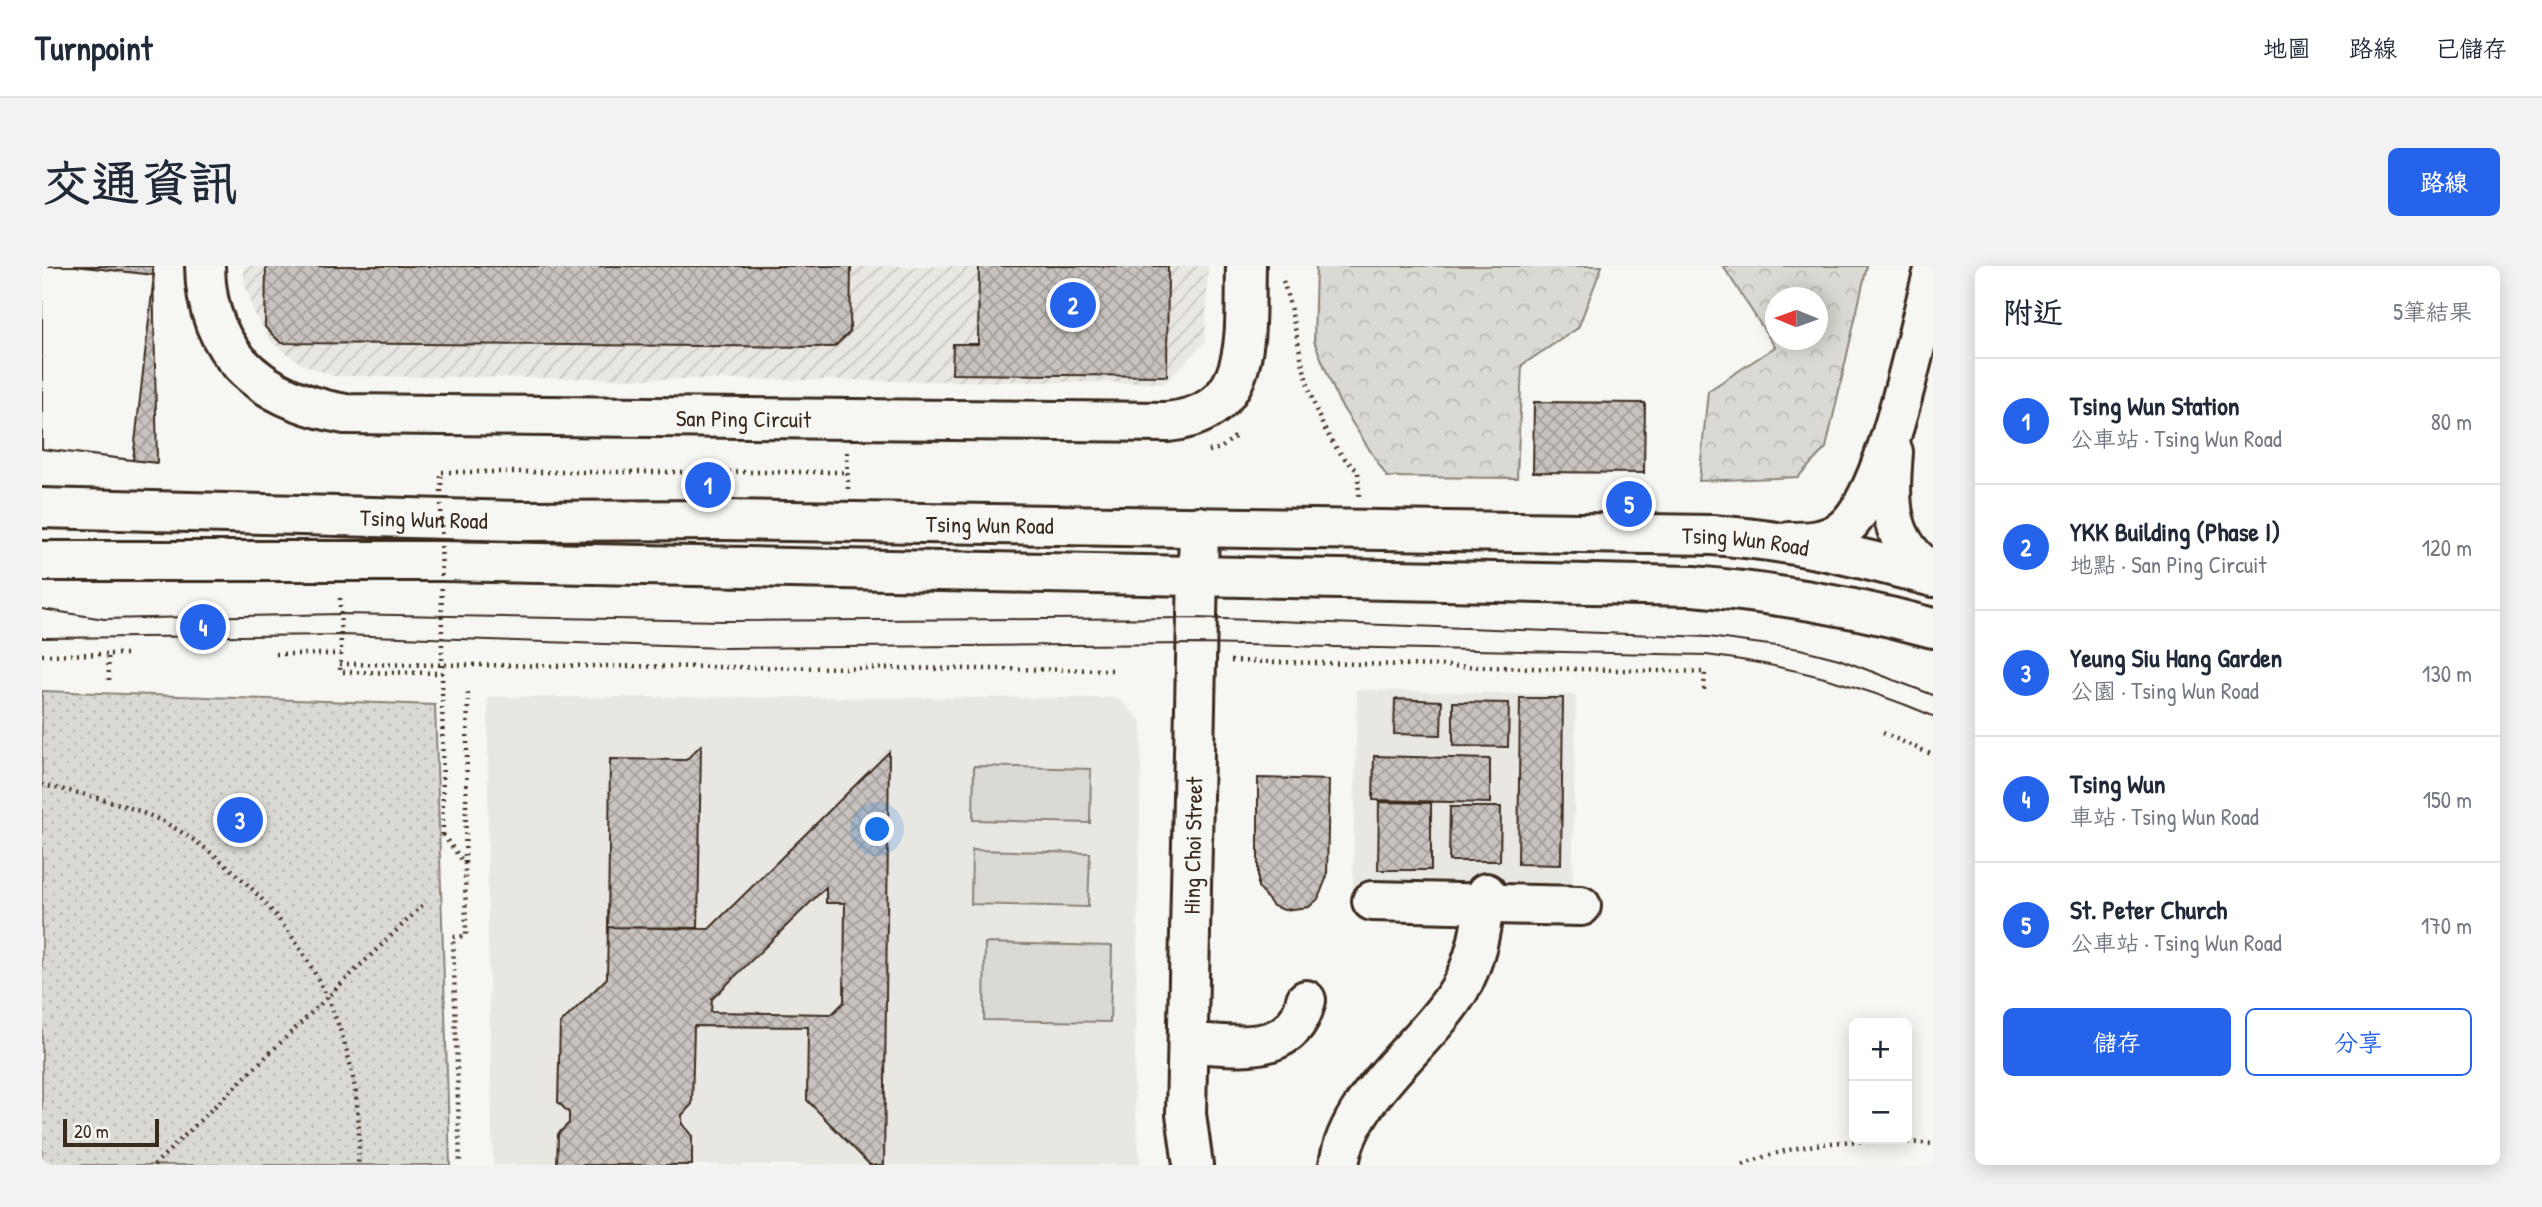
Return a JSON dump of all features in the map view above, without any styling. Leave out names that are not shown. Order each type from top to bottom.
[{"type":"main road","name":"San Ping Circuit","points":[[205,266],[211,316],[231,354],[244,369],[261,383],[298,403],[345,414],[1153,422],[1187,419],[1202,414],[1229,391],[1242,359],[1263,271]]},
{"type":"main road","points":[[1789,542],[1832,536],[1852,520],[1862,505],[1895,425],[1933,274]]},
{"type":"main road","points":[[1895,425],[1891,474],[1896,531],[1909,554],[1933,575]]},
{"type":"main road","name":"Tsing Wun Road","points":[[42,508],[521,522],[725,520],[1712,535],[1789,542],[1933,575]]},
{"type":"main road","name":"Hing Choi Street","points":[[1193,1165],[1186,1114],[1199,526]]},
{"type":"main road","name":"Tsing Wun Road","points":[[42,561],[441,561],[1693,586],[1802,597],[1864,609],[1933,628]]},
{"type":"main road","points":[[1339,1165],[1346,1139],[1359,1114],[1464,981],[1478,945],[1486,898]]},
{"type":"main road","points":[[1372,901],[1486,898],[1581,906]]},
{"type":"main road","points":[[1188,1043],[1261,1044],[1278,1041],[1293,1031],[1302,1017],[1306,1000]]},
{"type":"path","points":[[1263,271],[1314,403],[1336,448],[1358,471],[1359,496]]},
{"type":"path","points":[[847,446],[848,489]]},
{"type":"path","points":[[465,864],[443,835],[441,472],[847,472]]},
{"type":"path","points":[[335,596],[342,596],[340,672],[442,673]]},
{"type":"path","points":[[108,654],[108,680]]},
{"type":"path","points":[[42,655],[129,654]]},
{"type":"path","points":[[276,654],[341,654]]},
{"type":"path","points":[[1231,661],[1705,672],[1704,690]]},
{"type":"path","points":[[340,664],[1113,670]]},
{"type":"path","points":[[460,1165],[453,937],[466,936],[468,690]]},
{"type":"path","points":[[1883,733],[1933,755]]},
{"type":"path","points":[[42,785],[107,799],[177,830],[239,874],[290,931],[328,997],[351,1067],[360,1141],[358,1165]]},
{"type":"path","points":[[154,1165],[426,902]]},
{"type":"path","points":[[1743,1165],[1767,1155],[1818,1143],[1882,1139],[1933,1144]]},
{"type":"shaded area","points":[[244,266],[1208,266],[1205,342],[1165,383],[334,376],[301,364],[273,343],[254,314],[244,281]]},
{"type":"shaded area","points":[[1357,690],[1576,695],[1572,895],[1353,891]]},
{"type":"shaded area","points":[[488,697],[1118,698],[1142,722],[1134,1090],[1140,1165],[493,1165],[488,935]]},
{"type":"green space","points":[[1316,266],[1602,266],[1578,328],[1522,365],[1517,478],[1387,477],[1339,402],[1314,341]]},
{"type":"green space","points":[[1723,266],[1867,266],[1826,448],[1798,477],[1699,481],[1708,391],[1770,350],[1828,350],[1828,287],[1765,287],[1765,331]]},
{"type":"green space","points":[[42,691],[435,705],[450,1165],[42,1165]]},
{"type":"green space","points":[[974,766],[1091,769],[1090,823],[973,820]]},
{"type":"green space","points":[[972,850],[1090,853],[1088,907],[971,904]]},
{"type":"green space","points":[[985,943],[1112,946],[1110,1022],[984,1020]]},
{"type":"building","points":[[42,266],[153,266],[157,463],[42,449]]},
{"type":"building","points":[[42,266],[75,266],[154,275],[133,460],[42,449]]},
{"type":"building","points":[[266,266],[851,266],[850,332],[834,347],[281,343],[265,327]]},
{"type":"building","points":[[979,266],[1168,266],[1167,376],[952,374],[953,344],[978,344]]},
{"type":"building","points":[[1534,402],[1645,403],[1644,473],[1533,472]]},
{"type":"building","points":[[1520,698],[1563,698],[1561,865],[1518,864]]},
{"type":"building","points":[[1395,699],[1442,701],[1441,735],[1394,734]]},
{"type":"building","points":[[1453,702],[1509,703],[1508,747],[1453,746]]},
{"type":"building","points":[[701,745],[698,928],[608,927],[610,759],[686,760]]},
{"type":"building","points":[[889,752],[884,1165],[870,1165],[807,1100],[808,1027],[694,1026],[692,1104],[682,1115],[682,1124],[692,1136],[692,1165],[557,1165],[558,1134],[569,1123],[569,1113],[558,1102],[560,1024],[607,978],[608,927],[709,929]],"holes":[[[826,887],[826,903],[845,903],[844,1002],[832,1014],[711,1012],[712,999]]]},
{"type":"building","points":[[1374,756],[1490,759],[1490,803],[1373,800]]},
{"type":"building","points":[[1258,778],[1329,780],[1327,876],[1318,899],[1309,907],[1284,910],[1273,906],[1258,887]]},
{"type":"building","points":[[1379,802],[1431,803],[1431,870],[1378,870]]},
{"type":"building","points":[[1450,807],[1501,807],[1500,861],[1449,861]]},
{"type":"tram line","points":[[42,609],[104,619],[341,614],[724,621],[1197,618],[1709,637],[1800,649],[1839,659],[1933,695]]},
{"type":"tram line","points":[[42,638],[341,635],[725,648],[1196,644],[1706,655],[1765,664],[1822,677],[1877,694],[1933,716]]},
{"type":"place","name":"YKK Building (Phase I)","points":[[1073,305]]},
{"type":"place","name":"Tsing Wun Station","points":[[708,485]]},
{"type":"place","name":"St. Peter Church","points":[[1629,504]]},
{"type":"place","name":"Tsing Wun","points":[[203,627]]},
{"type":"place","name":"Yeung Siu Hang Garden","points":[[240,820]]}]
